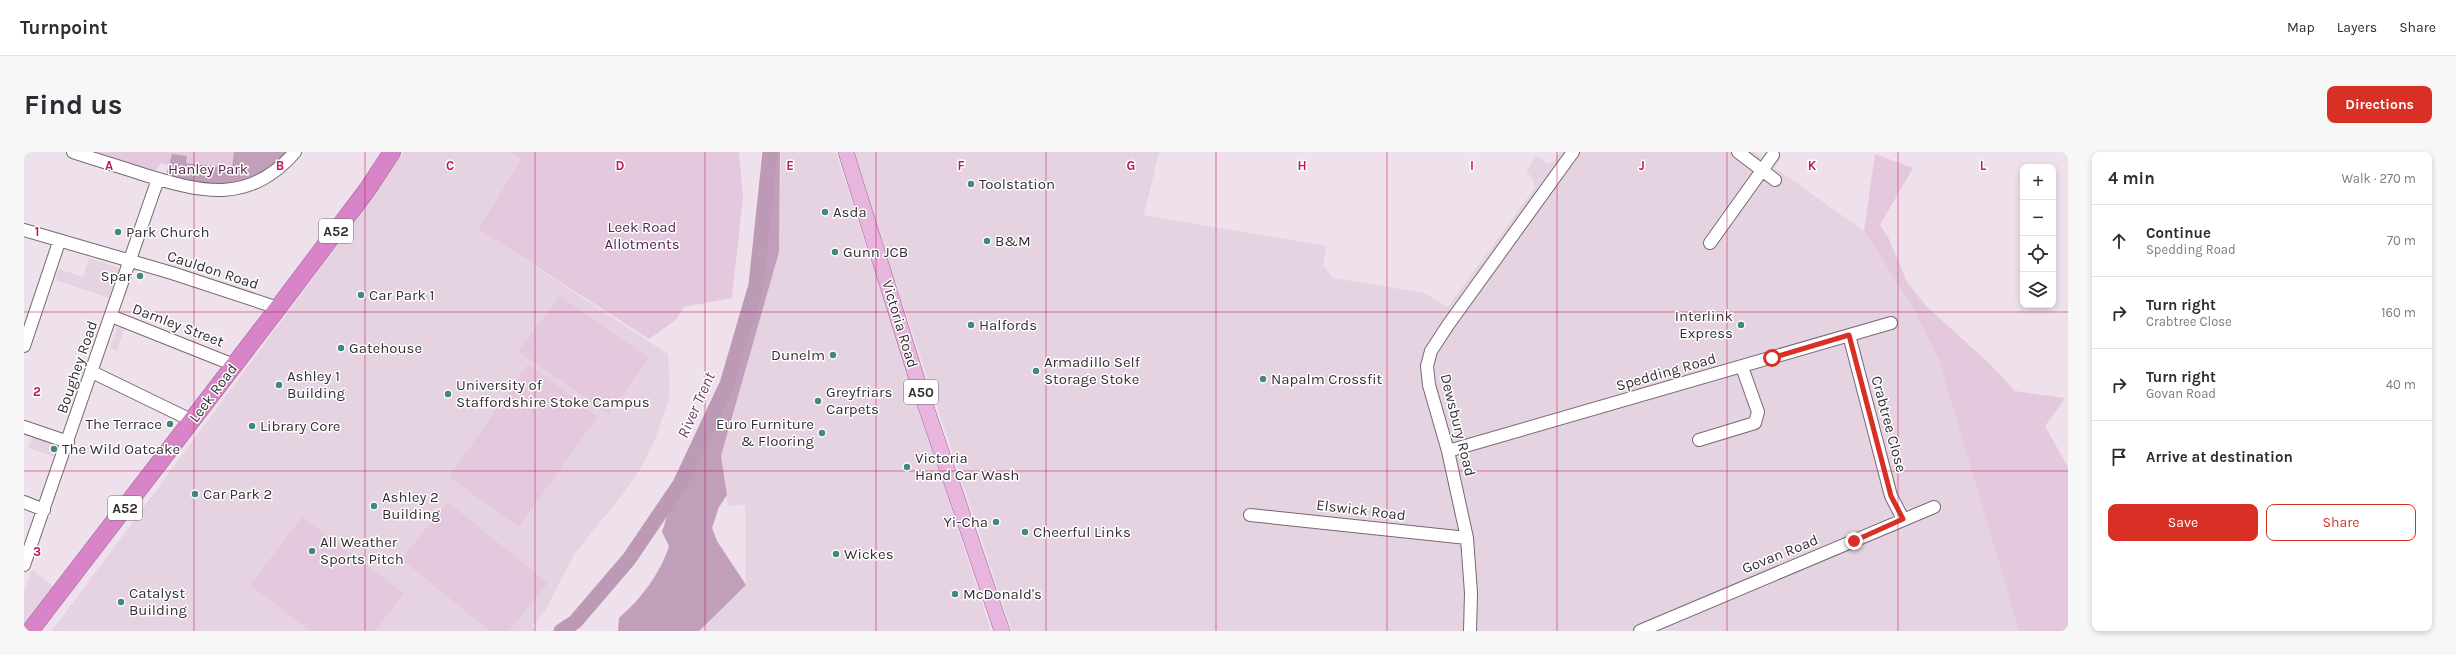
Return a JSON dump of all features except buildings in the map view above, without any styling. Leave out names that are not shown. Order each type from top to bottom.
[{"type":"highway","name":"Leek Road","points":[[30,631],[278,308],[392,152]]},
{"type":"main road","name":"Victoria Road","points":[[846,152],[920,389],[1002,631]]},
{"type":"street","points":[[73,152],[158,179],[200,190],[225,190],[250,185],[268,177],[295,152]]},
{"type":"street","name":"Dewsbury Road","points":[[1470,631],[1471,593],[1467,538],[1448,451],[1429,385],[1427,366],[1431,351],[1573,152]]},
{"type":"street","points":[[1738,152],[1775,180]]},
{"type":"street","points":[[1710,243],[1773,155]]},
{"type":"street","name":"Boughey Road","points":[[24,565],[131,261],[158,179]]},
{"type":"street","name":"Cauldon Road","points":[[24,230],[59,242],[131,261],[278,308]]},
{"type":"street","points":[[24,346],[59,242]]},
{"type":"street","name":"Darnley Street","points":[[111,316],[234,365]]},
{"type":"street","name":"Spedding Road","points":[[1448,451],[1742,368],[1891,323]]},
{"type":"street","name":"Crabtree Close","points":[[1849,335],[1891,496],[1903,519]]},
{"type":"street","points":[[1699,440],[1755,423],[1758,412],[1742,368]]},
{"type":"street","points":[[92,372],[193,420]]},
{"type":"street","points":[[24,426],[68,442]]},
{"type":"street","points":[[24,502],[44,510]]},
{"type":"street","name":"Govan Road","points":[[1640,631],[1934,507]]},
{"type":"street","name":"Elswick Road","points":[[1250,515],[1467,538]]},
{"type":"shaded area","name":"University of Staffordshire Stoke Campus","points":[[403,152],[510,152],[521,159],[478,229],[668,354],[670,386],[668,402],[654,442],[642,466],[623,494],[575,553],[545,611],[532,626],[537,631],[52,631],[365,208]]},
{"type":"shaded area","points":[[781,152],[836,152],[991,631],[698,631],[746,585],[745,504],[728,506],[721,456],[779,252]]},
{"type":"shaded area","points":[[852,152],[1159,152],[1144,215],[1327,246],[1323,265],[1333,278],[1424,293],[1448,307],[1534,189],[1533,179],[1526,171],[1536,156],[1548,164],[1553,162],[1560,152],[1754,152],[1762,158],[1767,152],[1777,152],[1782,156],[1775,168],[1864,231],[1913,308],[1939,361],[2019,631],[1012,631]]},
{"type":"shaded area","points":[[89,258],[119,268],[109,298],[55,280],[59,269],[83,277]]},
{"type":"shaded area","points":[[117,327],[124,330],[117,351],[110,348]]},
{"type":"shaded area","points":[[32,437],[59,446],[55,457],[28,448]]},
{"type":"shaded area","points":[[32,570],[54,587],[24,626],[24,592]]},
{"type":"green space","name":"Hanley Park","points":[[91,152],[288,152],[264,172],[168,175],[168,166],[161,163],[156,170],[147,170]]},
{"type":"green space","name":"Hanley Park","points":[[234,152],[288,152],[280,161],[260,174],[250,179],[227,185],[196,185],[170,178],[167,172],[172,154],[187,156],[186,163],[232,168]]},
{"type":"green space","name":"Leek Road Allotments","points":[[510,152],[739,152],[743,198],[732,298],[684,307],[676,320],[649,339],[478,229],[521,159]]},
{"type":"green space","points":[[773,152],[780,152],[779,252],[721,456],[727,495],[719,507],[712,528],[717,541],[746,585],[699,631],[618,631],[619,618],[635,603],[649,585],[665,556],[669,546],[662,532],[667,516],[698,460],[731,382],[748,333],[761,282],[766,246]]},
{"type":"green space","points":[[1875,154],[1913,168],[1880,225],[1889,239],[1907,282],[1927,307],[1989,363],[2015,391],[2065,398],[2045,426],[2068,467],[2068,631],[2019,631],[1939,361],[1913,308],[1864,231]]},
{"type":"green space","points":[[560,296],[649,358],[609,414],[518,351]]},
{"type":"green space","points":[[528,364],[598,416],[519,527],[449,477]]},
{"type":"green space","points":[[448,502],[548,583],[509,631],[490,631],[401,559]]},
{"type":"green space","name":"All Weather Sports Pitch","points":[[302,517],[404,593],[375,631],[310,631],[250,585]]},
{"type":"waterway","name":"River Trent","points":[[561,631],[575,622],[629,559],[680,484],[727,384],[756,285],[770,152]]},
{"type":"place","name":"Toolstation","points":[[971,184]]},
{"type":"place","name":"Asda","points":[[825,212]]},
{"type":"place","name":"Park Church","points":[[118,232]]},
{"type":"place","name":"B&M","points":[[987,241]]},
{"type":"place","name":"Gunn JCB","points":[[835,252]]},
{"type":"place","name":"Spar","points":[[140,276]]},
{"type":"place","name":"Car Park 1","points":[[361,295]]},
{"type":"place","name":"Halfords","points":[[971,325]]},
{"type":"place","name":"Interlink Express","points":[[1741,325]]},
{"type":"place","name":"Gatehouse","points":[[341,348]]},
{"type":"place","name":"Dunelm","points":[[833,355]]},
{"type":"place","name":"Armadillo Self Storage Stoke","points":[[1036,371]]},
{"type":"place","name":"Napalm Crossfit","points":[[1263,379]]},
{"type":"place","name":"Ashley 1 Building","points":[[279,385]]},
{"type":"place","name":"University of Staffordshire Stoke Campus","points":[[448,394]]},
{"type":"place","name":"Greyfriars Carpets","points":[[818,401]]},
{"type":"place","name":"The Terrace","points":[[170,424]]},
{"type":"place","name":"Library Core","points":[[252,426]]},
{"type":"place","name":"Euro Furniture & Flooring","points":[[822,433]]},
{"type":"place","name":"The Wild Oatcake","points":[[54,449]]},
{"type":"place","name":"Victoria Hand Car Wash","points":[[907,467]]},
{"type":"place","name":"Car Park 2","points":[[195,494]]},
{"type":"place","name":"Ashley 2 Building","points":[[374,506]]},
{"type":"place","name":"Yi-Cha","points":[[996,522]]},
{"type":"place","name":"Cheerful Links","points":[[1025,532]]},
{"type":"place","name":"All Weather Sports Pitch","points":[[312,551]]},
{"type":"place","name":"Wickes","points":[[836,554]]},
{"type":"place","name":"McDonald's","points":[[955,594]]},
{"type":"place","name":"Catalyst Building","points":[[121,602]]},
{"type":"route","points":[[1772,358],[1849,335],[1891,496],[1903,519],[1854,541]]}]
